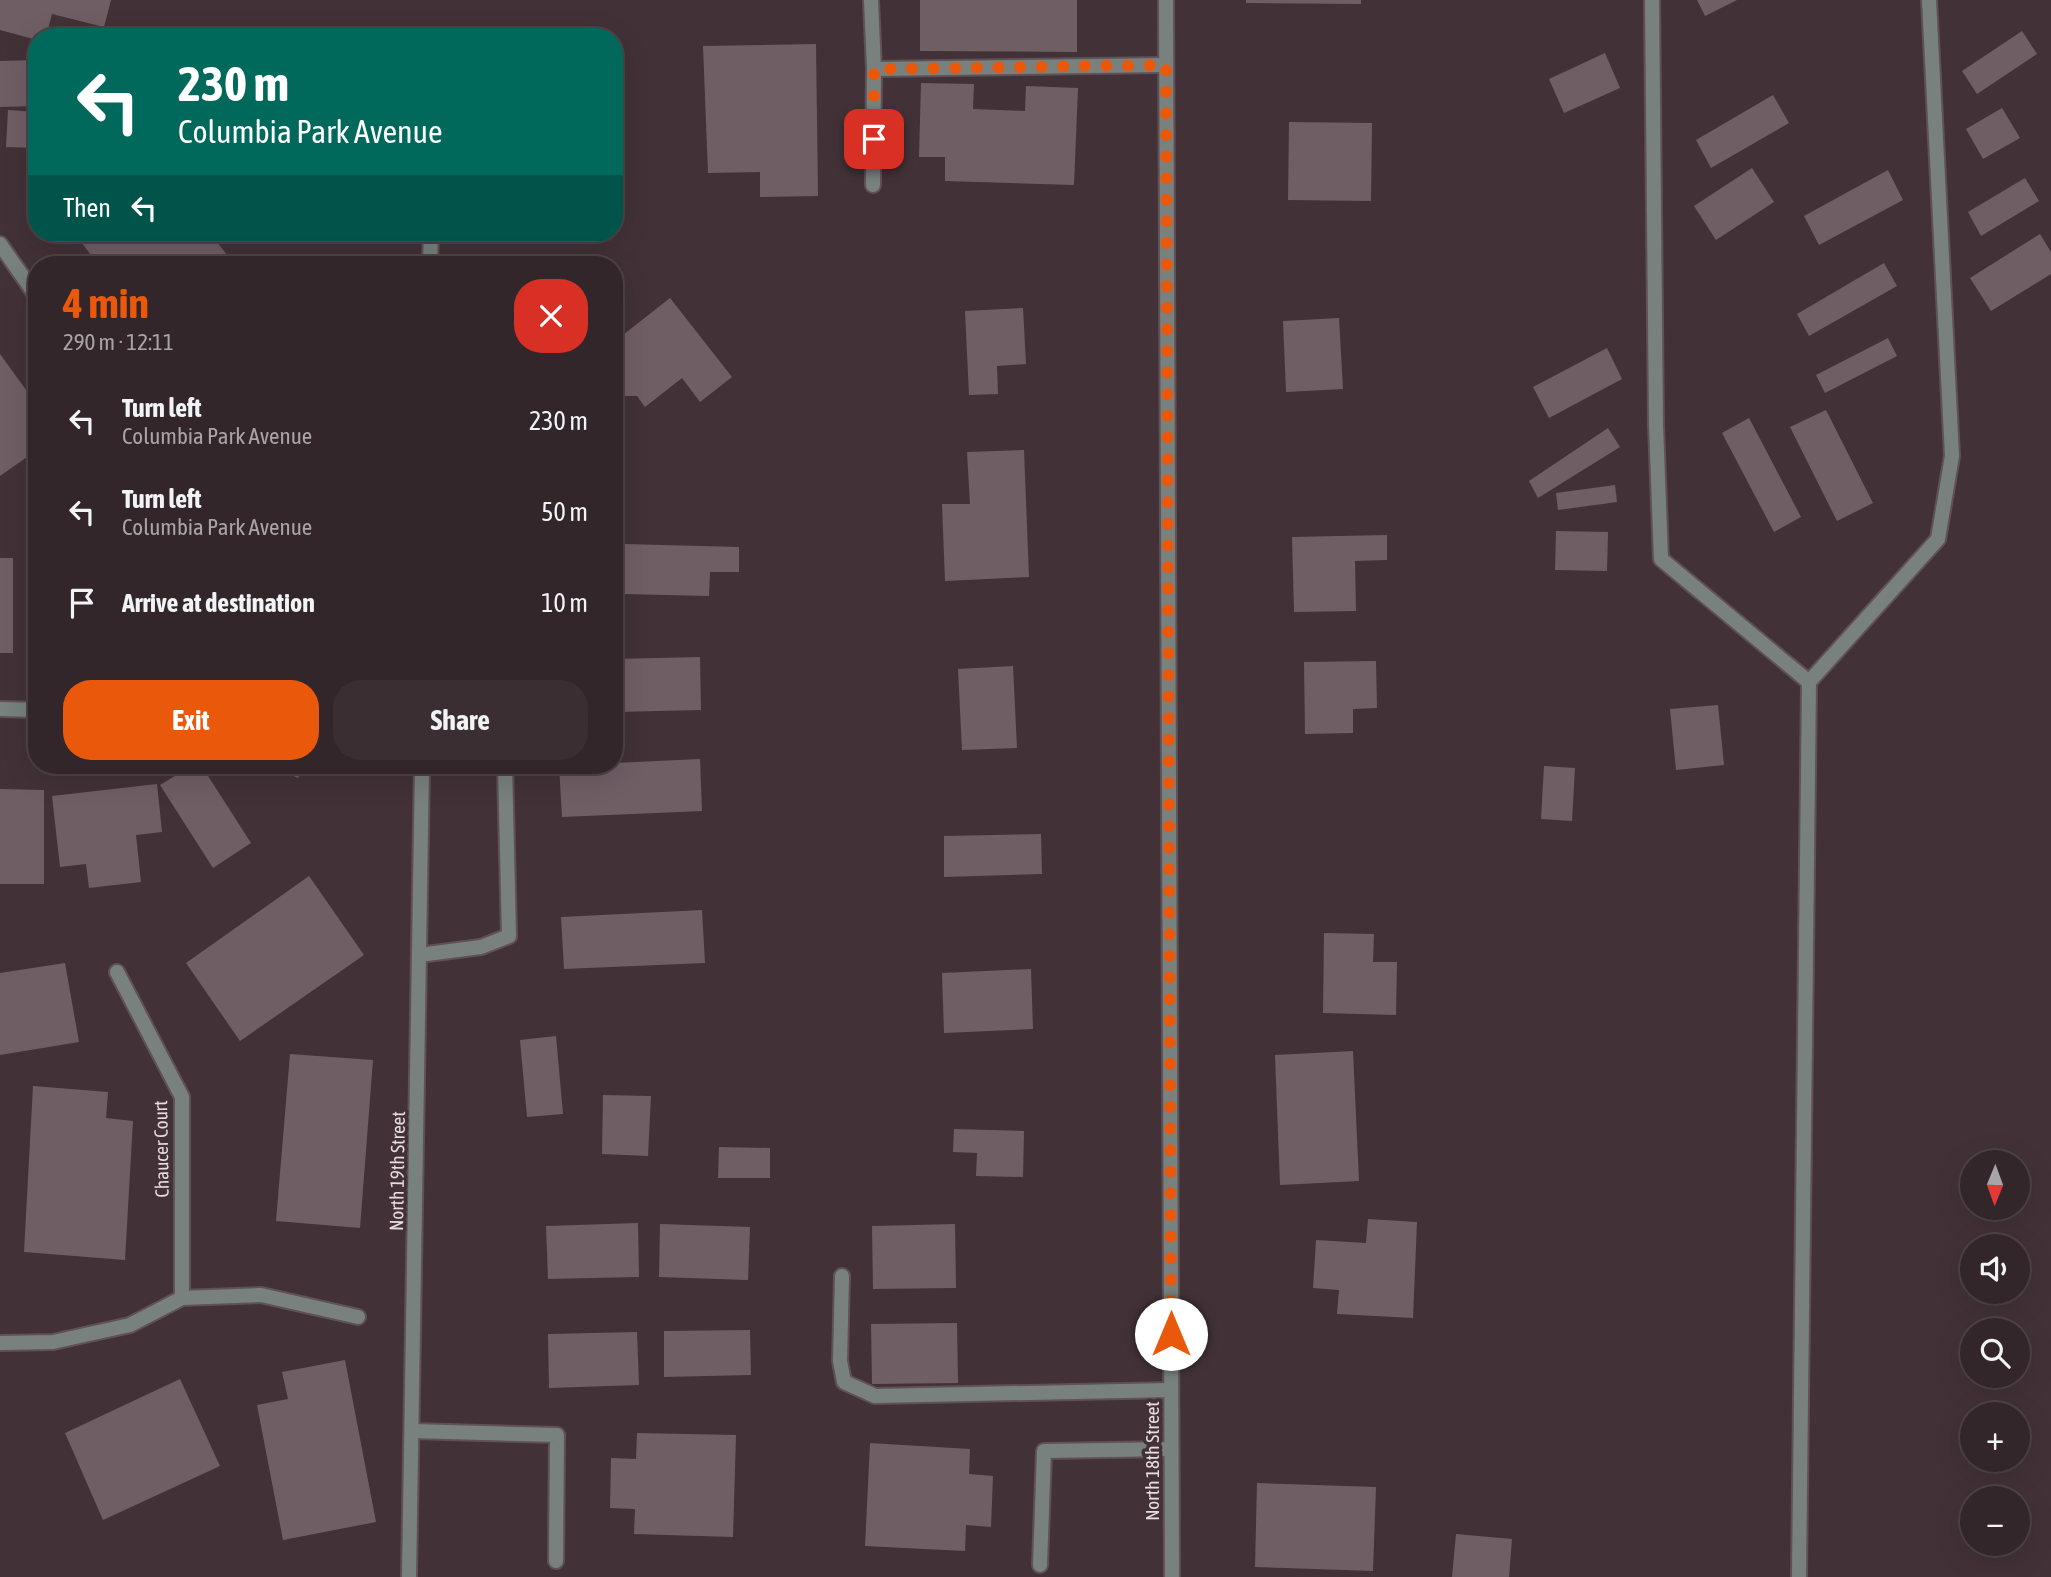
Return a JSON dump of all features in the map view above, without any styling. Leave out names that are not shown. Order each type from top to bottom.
[{"type":"street","points":[[871,0],[874,69],[873,185]]},
{"type":"street","name":"North 18th Street","points":[[1166,0],[1172,1577]]},
{"type":"street","points":[[1652,0],[1661,559],[1808,682]]},
{"type":"street","points":[[1799,1577],[1808,682],[1937,539],[1942,515],[1952,456],[1929,0]]},
{"type":"street","points":[[874,69],[1166,65]]},
{"type":"street","points":[[0,244],[28,284]]},
{"type":"street","points":[[0,709],[28,710]]},
{"type":"street","name":"North 19th Street","points":[[409,1577],[422,774]]},
{"type":"street","points":[[419,955],[481,947],[509,936],[505,774]]},
{"type":"street","name":"Chaucer Court","points":[[117,972],[182,1097],[182,1298]]},
{"type":"street","points":[[842,1276],[840,1361],[844,1382],[875,1396],[1171,1390]]},
{"type":"street","points":[[0,1343],[53,1342],[130,1325],[182,1298],[261,1295],[358,1317]]},
{"type":"street","points":[[412,1431],[557,1435],[556,1561]]},
{"type":"street","points":[[1040,1565],[1044,1451],[1170,1449]]},
{"type":"building","points":[[0,0],[111,0],[104,27],[52,14],[48,28],[28,28],[28,38],[0,30]]},
{"type":"building","points":[[920,0],[1077,0],[1077,52],[920,51]]},
{"type":"building","points":[[1246,0],[1361,0],[1361,4],[1246,3]]},
{"type":"building","points":[[1697,0],[1737,0],[1705,16]]},
{"type":"building","points":[[2022,31],[2037,54],[1977,94],[1962,71]]},
{"type":"building","points":[[816,44],[818,196],[760,197],[760,172],[708,173],[703,46]]},
{"type":"building","points":[[1605,53],[1620,88],[1564,113],[1549,79]]},
{"type":"building","points":[[28,60],[28,106],[0,107],[0,61]]},
{"type":"building","points":[[921,83],[974,84],[973,109],[1025,111],[1026,86],[1078,88],[1074,185],[945,181],[945,157],[919,157]]},
{"type":"building","points":[[1773,95],[1789,123],[1711,168],[1696,140]]},
{"type":"building","points":[[2002,108],[2020,138],[1983,159],[1966,129]]},
{"type":"building","points":[[8,110],[28,111],[28,148],[6,147]]},
{"type":"building","points":[[1289,122],[1372,123],[1371,201],[1288,200]]},
{"type":"building","points":[[1752,168],[1774,202],[1716,240],[1694,206]]},
{"type":"building","points":[[1888,170],[1903,200],[1819,245],[1804,216]]},
{"type":"building","points":[[2025,178],[2039,201],[1981,236],[1968,212]]},
{"type":"building","points":[[2040,234],[2051,252],[2051,274],[1991,311],[1970,278]]},
{"type":"building","points":[[81,242],[217,242],[228,256],[92,256]]},
{"type":"building","points":[[1884,263],[1897,286],[1809,336],[1797,314]]},
{"type":"building","points":[[670,298],[732,377],[700,402],[682,378],[645,407],[637,396],[623,396],[623,335]]},
{"type":"building","points":[[1023,308],[1026,364],[997,366],[998,394],[969,395],[965,311]]},
{"type":"building","points":[[1339,318],[1343,389],[1286,392],[1283,321]]},
{"type":"building","points":[[1888,338],[1897,356],[1825,393],[1816,375]]},
{"type":"building","points":[[1607,348],[1622,379],[1549,418],[1533,387]]},
{"type":"building","points":[[0,354],[28,393],[28,456],[0,476]]},
{"type":"building","points":[[1826,410],[1873,503],[1837,521],[1790,427]]},
{"type":"building","points":[[1749,418],[1801,517],[1774,532],[1722,433]]},
{"type":"building","points":[[1608,428],[1620,447],[1538,498],[1529,481]]},
{"type":"building","points":[[1024,450],[1029,577],[945,581],[942,504],[970,504],[967,452]]},
{"type":"building","points":[[1615,485],[1617,502],[1558,510],[1556,493]]},
{"type":"building","points":[[1556,531],[1608,532],[1607,571],[1555,570]]},
{"type":"building","points":[[1387,535],[1387,560],[1355,561],[1356,611],[1294,612],[1292,537]]},
{"type":"building","points":[[624,544],[739,547],[739,572],[710,572],[709,596],[623,594]]},
{"type":"building","points":[[0,558],[13,558],[13,653],[0,653]]},
{"type":"building","points":[[700,657],[701,710],[623,712],[623,659]]},
{"type":"building","points":[[1376,661],[1377,708],[1353,709],[1353,733],[1305,734],[1304,662]]},
{"type":"building","points":[[1013,666],[1017,748],[962,750],[958,669]]},
{"type":"building","points":[[1718,705],[1724,765],[1676,770],[1670,709]]},
{"type":"building","points":[[700,759],[702,811],[562,817],[560,774],[623,774],[623,763]]},
{"type":"building","points":[[1544,766],[1575,768],[1572,821],[1541,819]]},
{"type":"building","points":[[178,774],[207,774],[251,843],[213,868],[160,785]]},
{"type":"building","points":[[157,784],[162,832],[136,835],[141,882],[89,888],[86,864],[60,867],[52,796]]},
{"type":"building","points":[[0,789],[44,790],[44,884],[0,884]]},
{"type":"building","points":[[1041,834],[1042,874],[944,877],[944,836]]},
{"type":"building","points":[[309,876],[364,955],[240,1041],[186,963]]},
{"type":"building","points":[[702,910],[705,963],[564,969],[561,917]]},
{"type":"building","points":[[1324,933],[1374,934],[1373,962],[1397,962],[1396,1015],[1323,1013]]},
{"type":"building","points":[[65,963],[79,1042],[0,1055],[0,973]]},
{"type":"building","points":[[1031,969],[1033,1029],[944,1033],[942,973]]},
{"type":"building","points":[[556,1036],[563,1114],[527,1117],[520,1040]]},
{"type":"building","points":[[1353,1051],[1359,1181],[1280,1185],[1275,1055]]},
{"type":"building","points":[[290,1054],[373,1060],[360,1228],[276,1221]]},
{"type":"building","points":[[33,1086],[108,1092],[106,1118],[133,1121],[125,1260],[24,1252]]},
{"type":"building","points":[[603,1095],[651,1096],[648,1156],[602,1154]]},
{"type":"building","points":[[954,1129],[1024,1131],[1023,1177],[976,1176],[977,1153],[953,1152]]},
{"type":"building","points":[[719,1147],[770,1148],[770,1178],[718,1178]]},
{"type":"building","points":[[1368,1219],[1417,1222],[1413,1318],[1337,1314],[1339,1290],[1313,1288],[1316,1240],[1366,1243]]},
{"type":"building","points":[[638,1223],[639,1277],[548,1279],[546,1226]]},
{"type":"building","points":[[660,1224],[750,1227],[748,1280],[659,1277]]},
{"type":"building","points":[[955,1224],[956,1288],[873,1289],[872,1226]]},
{"type":"building","points":[[957,1323],[958,1383],[872,1384],[871,1324]]},
{"type":"building","points":[[750,1330],[751,1375],[664,1377],[664,1331]]},
{"type":"building","points":[[637,1332],[639,1385],[549,1388],[548,1334]]},
{"type":"building","points":[[345,1360],[376,1522],[283,1540],[257,1405],[288,1399],[282,1372]]},
{"type":"building","points":[[180,1379],[220,1466],[103,1520],[65,1433]]},
{"type":"building","points":[[637,1433],[736,1435],[733,1537],[634,1534],[635,1509],[610,1508],[611,1458],[636,1459]]},
{"type":"building","points":[[870,1443],[970,1449],[969,1474],[993,1476],[991,1527],[966,1525],[965,1551],[865,1546]]},
{"type":"building","points":[[1257,1483],[1376,1487],[1373,1571],[1255,1567]]},
{"type":"building","points":[[1456,1534],[1512,1539],[1509,1577],[1452,1577]]},
{"type":"route","points":[[874,139],[874,69],[1166,65],[1171,1334]]}]
